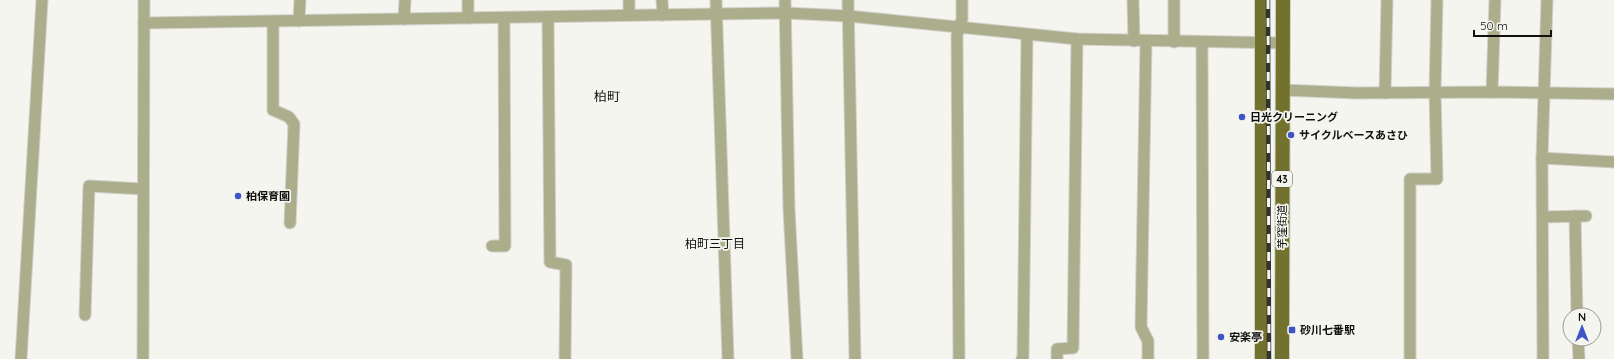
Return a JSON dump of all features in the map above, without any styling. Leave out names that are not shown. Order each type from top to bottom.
[{"type":"main road","name":"芋窪街道","points":[[1262,0],[1262,359]]},
{"type":"main road","name":"芋窪街道","points":[[1282,0],[1282,359]]},
{"type":"street","points":[[21,359],[42,0]]},
{"type":"street","points":[[143,359],[144,0]]},
{"type":"street","points":[[299,21],[300,0]]},
{"type":"street","points":[[404,19],[405,0]]},
{"type":"street","points":[[468,0],[468,18]]},
{"type":"street","points":[[629,0],[629,15]]},
{"type":"street","points":[[662,0],[663,15]]},
{"type":"street","points":[[716,0],[728,359]]},
{"type":"street","points":[[785,0],[789,209],[797,359]]},
{"type":"street","points":[[848,0],[855,359]]},
{"type":"street","points":[[959,359],[958,35],[962,19],[962,0]]},
{"type":"street","points":[[1133,0],[1134,40]]},
{"type":"street","points":[[1174,0],[1174,42]]},
{"type":"street","points":[[1385,93],[1387,0]]},
{"type":"street","points":[[1410,359],[1410,179],[1438,179],[1435,92],[1437,0]]},
{"type":"street","points":[[1492,92],[1495,0]]},
{"type":"street","points":[[1543,359],[1542,158],[1547,0]]},
{"type":"street","points":[[144,23],[785,13],[848,16],[1077,39],[1283,43]]},
{"type":"street","points":[[548,17],[550,262],[566,265],[565,359]]},
{"type":"street","points":[[492,246],[506,246],[504,18]]},
{"type":"street","points":[[273,22],[273,110],[290,116],[294,124],[290,223]]},
{"type":"street","points":[[1022,359],[1027,35]]},
{"type":"street","points":[[1057,359],[1057,349],[1073,348],[1077,39]]},
{"type":"street","points":[[1146,41],[1141,327],[1148,341],[1148,359]]},
{"type":"street","points":[[1202,42],[1203,359]]},
{"type":"street","points":[[1282,90],[1385,93],[1492,92],[1614,94]]},
{"type":"street","points":[[1542,158],[1614,162]]},
{"type":"street","points":[[86,315],[89,186],[143,189]]},
{"type":"street","points":[[1543,217],[1580,216],[1578,307]]},
{"type":"street","points":[[1578,347],[1578,359]]},
{"type":"railway","points":[[1268,0],[1269,359]]},
{"type":"place","name":"日光クリーニング","points":[[1242,117]]},
{"type":"place","name":"サイクルベースあさひ","points":[[1291,135]]},
{"type":"place","name":"柏保育園","points":[[238,196]]},
{"type":"place","name":"砂川七番駅","points":[[1292,330]]},
{"type":"place","name":"安楽亭","points":[[1221,337]]},
{"type":"district","name":"柏町","points":[[607,96]]},
{"type":"district","name":"柏町三丁目","points":[[715,244]]}]
